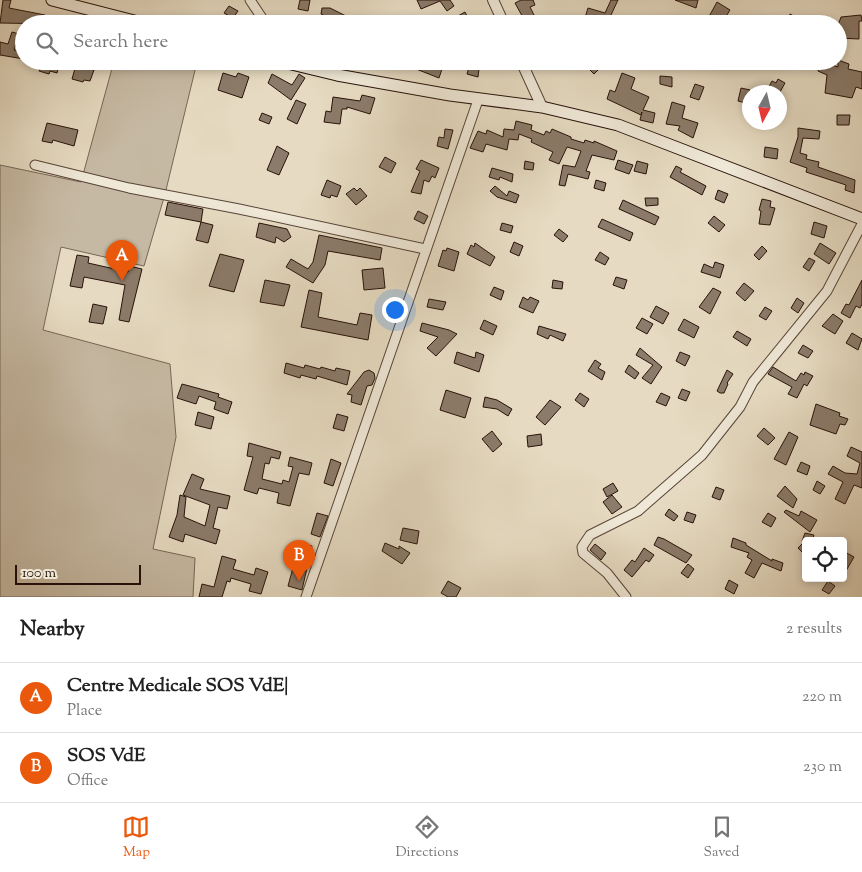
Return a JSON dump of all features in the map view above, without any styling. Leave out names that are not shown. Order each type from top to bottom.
[{"type":"main road","points":[[52,0],[111,15]]},
{"type":"main road","points":[[326,70],[478,100],[542,107],[618,126],[862,219]]},
{"type":"street","points":[[250,0],[260,15]]},
{"type":"street","points":[[493,0],[500,15]]},
{"type":"street","points":[[525,70],[542,107]]},
{"type":"street","points":[[306,597],[424,249],[478,100]]},
{"type":"street","points":[[35,165],[129,188],[239,209],[424,249]]},
{"type":"street","points":[[626,597],[607,573],[583,553],[582,547],[590,535],[638,511],[702,455],[740,407],[752,382],[827,291],[862,224]]},
{"type":"shaded area","points":[[112,70],[195,70],[165,194],[144,266],[61,247],[43,330],[170,364],[176,437],[153,549],[195,558],[193,597],[0,597],[0,165],[81,182]]},
{"type":"building","points":[[3,0],[11,0],[9,8],[45,15],[15,15],[15,23],[0,23]]},
{"type":"building","points":[[300,0],[310,0],[308,11],[298,9]]},
{"type":"building","points":[[417,0],[450,0],[454,6],[447,11],[440,1],[421,9]]},
{"type":"building","points":[[521,0],[533,0],[535,5],[530,7],[534,15],[522,15],[515,3]]},
{"type":"building","points":[[611,0],[618,0],[611,15],[586,15],[588,8],[605,13]]},
{"type":"building","points":[[675,0],[698,0],[696,8]]},
{"type":"building","points":[[717,2],[730,10],[727,15],[710,15]]},
{"type":"building","points":[[229,6],[238,11],[235,15],[224,13]]},
{"type":"building","points":[[322,8],[330,8],[344,15],[323,15],[321,14]]},
{"type":"building","points":[[861,15],[859,39],[847,38],[847,16]]},
{"type":"building","points":[[12,32],[15,33],[15,58],[0,55],[0,42],[8,44]]},
{"type":"building","points":[[847,63],[849,64],[848,69],[862,72],[862,89],[856,87],[852,98],[825,93],[827,75],[818,71],[847,70]]},
{"type":"building","points":[[58,70],[57,73],[50,71],[49,74],[39,71]]},
{"type":"building","points":[[75,70],[94,70],[90,81],[84,80],[83,82],[72,79]]},
{"type":"building","points":[[419,70],[442,70],[439,78]]},
{"type":"building","points":[[468,70],[479,70],[478,77],[467,74]]},
{"type":"building","points":[[590,70],[598,70],[594,74]]},
{"type":"building","points":[[223,73],[236,77],[238,73],[249,77],[242,98],[218,90]]},
{"type":"building","points":[[622,73],[635,78],[631,89],[649,97],[643,110],[655,113],[653,123],[640,120],[642,112],[641,115],[607,99],[610,90],[615,92]]},
{"type":"building","points":[[272,74],[292,85],[299,74],[305,78],[291,100],[268,83]]},
{"type":"building","points":[[660,76],[672,77],[672,87],[660,84]]},
{"type":"building","points":[[778,79],[785,83],[784,85],[770,85],[772,81],[776,83]]},
{"type":"building","points":[[695,84],[704,87],[699,100],[690,97]]},
{"type":"building","points":[[741,88],[742,88],[742,102],[738,101]]},
{"type":"building","points":[[362,95],[375,98],[370,114],[347,107],[347,109],[342,109],[340,124],[324,122],[326,111],[331,112],[333,97],[360,101]]},
{"type":"building","points":[[296,100],[306,104],[297,124],[287,119]]},
{"type":"building","points":[[672,102],[685,106],[682,118],[698,123],[693,138],[678,130],[680,126],[666,124]]},
{"type":"building","points":[[262,113],[272,117],[269,124],[259,120]]},
{"type":"building","points":[[837,115],[850,115],[849,125],[837,125]]},
{"type":"building","points":[[516,121],[532,125],[531,130],[544,135],[546,131],[550,133],[552,129],[571,137],[571,139],[584,143],[585,140],[594,143],[594,141],[617,151],[614,160],[592,155],[586,171],[590,172],[588,179],[568,174],[565,186],[559,185],[563,165],[575,167],[581,151],[567,147],[559,164],[549,160],[553,152],[531,142],[532,139],[519,134],[518,140],[509,139],[507,150],[486,144],[483,152],[470,148],[478,131],[486,134],[487,130],[503,137],[504,129],[514,130]]},
{"type":"building","points":[[47,123],[78,130],[74,146],[53,140],[52,143],[42,141]]},
{"type":"building","points":[[798,128],[820,131],[819,139],[803,138],[800,153],[807,155],[806,159],[819,162],[818,167],[855,180],[854,193],[845,190],[846,185],[806,172],[807,168],[790,162],[798,137]]},
{"type":"building","points":[[445,129],[453,130],[448,149],[437,146],[439,137],[444,138]]},
{"type":"building","points":[[277,146],[289,153],[279,175],[267,170]]},
{"type":"building","points":[[765,147],[778,149],[777,159],[764,157]]},
{"type":"building","points":[[385,157],[396,163],[391,173],[379,167]]},
{"type":"building","points":[[421,160],[439,168],[435,178],[432,176],[429,182],[424,180],[421,194],[411,192],[420,171],[416,169]]},
{"type":"building","points":[[618,160],[633,165],[629,174],[615,169]]},
{"type":"building","points":[[525,161],[534,163],[533,170],[524,169]]},
{"type":"building","points":[[637,161],[648,164],[646,174],[634,171]]},
{"type":"building","points":[[676,166],[682,169],[680,172],[706,186],[702,195],[670,177]]},
{"type":"building","points":[[492,168],[513,174],[512,182],[500,177],[499,180],[489,177]]},
{"type":"building","points":[[327,180],[341,186],[337,197],[331,195],[330,198],[321,195]]},
{"type":"building","points":[[596,180],[606,183],[604,191],[594,188]]},
{"type":"building","points":[[495,186],[507,196],[509,191],[519,195],[516,203],[497,197],[490,191]]},
{"type":"building","points":[[354,188],[357,191],[360,188],[367,196],[356,205],[346,194]]},
{"type":"building","points":[[718,190],[728,194],[724,203],[715,199]]},
{"type":"building","points":[[645,198],[658,198],[658,205],[646,206]]},
{"type":"building","points":[[762,199],[771,201],[770,207],[775,208],[770,225],[759,224],[761,211],[759,210]]},
{"type":"building","points":[[623,200],[659,217],[655,225],[619,209]]},
{"type":"building","points":[[168,202],[203,209],[201,222],[165,215]]},
{"type":"building","points":[[418,211],[428,216],[424,224],[414,219]]},
{"type":"building","points":[[714,216],[725,225],[719,232],[708,223]]},
{"type":"building","points":[[602,219],[633,233],[630,241],[598,227]]},
{"type":"building","points":[[201,222],[213,225],[208,243],[196,240]]},
{"type":"building","points":[[814,222],[827,226],[824,238],[811,234]]},
{"type":"building","points":[[259,223],[287,229],[291,237],[284,242],[276,237],[275,243],[256,237]]},
{"type":"building","points":[[502,223],[513,226],[511,233],[500,230]]},
{"type":"building","points":[[559,229],[568,236],[563,242],[554,235]]},
{"type":"building","points":[[319,235],[382,248],[380,260],[328,251],[325,265],[313,283],[286,267],[291,259],[308,269],[313,262]]},
{"type":"building","points":[[514,242],[523,246],[519,256],[510,252]]},
{"type":"building","points":[[475,243],[495,257],[490,266],[467,254],[471,245],[474,247]]},
{"type":"building","points":[[820,243],[836,253],[829,264],[814,254]]},
{"type":"building","points":[[762,246],[767,251],[759,260],[754,255]]},
{"type":"building","points":[[447,248],[459,252],[454,271],[438,266],[443,250],[446,251]]},
{"type":"building","points":[[600,252],[609,258],[605,265],[595,260]]},
{"type":"building","points":[[220,254],[244,260],[234,292],[209,286]]},
{"type":"building","points":[[77,255],[89,257],[88,263],[128,272],[129,266],[142,269],[129,322],[119,320],[125,285],[84,277],[82,288],[70,286]]},
{"type":"building","points":[[809,258],[815,261],[809,271],[803,267]]},
{"type":"building","points":[[715,262],[724,265],[720,278],[701,272],[704,264],[713,268]]},
{"type":"building","points":[[383,268],[385,288],[364,290],[362,270]]},
{"type":"building","points":[[616,277],[627,280],[624,289],[613,285]]},
{"type":"building","points":[[265,280],[290,285],[284,306],[260,302]]},
{"type":"building","points":[[553,280],[563,282],[562,289],[552,288]]},
{"type":"building","points":[[862,280],[862,304],[860,308],[856,306],[850,318],[841,313],[846,304],[849,305]]},
{"type":"building","points":[[744,283],[754,291],[745,301],[736,293]]},
{"type":"building","points":[[494,287],[504,291],[501,300],[490,295]]},
{"type":"building","points":[[713,288],[721,292],[710,314],[699,307]]},
{"type":"building","points":[[309,290],[322,293],[318,317],[357,325],[360,313],[372,315],[368,340],[301,327]]},
{"type":"building","points":[[523,297],[528,300],[530,297],[539,301],[533,313],[519,307]]},
{"type":"building","points":[[797,298],[804,303],[798,313],[791,308]]},
{"type":"building","points":[[429,299],[446,302],[443,310],[427,307]]},
{"type":"building","points":[[93,304],[107,307],[103,324],[89,322]]},
{"type":"building","points":[[656,306],[669,313],[663,324],[650,317]]},
{"type":"building","points":[[765,307],[772,311],[766,320],[759,316]]},
{"type":"building","points":[[833,314],[843,321],[835,334],[822,326]]},
{"type":"building","points":[[642,318],[653,324],[647,334],[636,328]]},
{"type":"building","points":[[684,319],[699,327],[694,338],[678,330]]},
{"type":"building","points":[[484,320],[497,326],[493,335],[480,329]]},
{"type":"building","points":[[422,323],[457,334],[436,356],[427,348],[438,337],[420,331]]},
{"type":"building","points":[[539,326],[566,334],[563,341],[550,335],[548,339],[537,334]]},
{"type":"building","points":[[737,331],[751,339],[747,346],[733,337]]},
{"type":"building","points":[[852,333],[862,339],[858,350],[846,343]]},
{"type":"building","points":[[803,345],[813,351],[808,358],[798,353]]},
{"type":"building","points":[[640,348],[662,367],[651,384],[642,378],[653,365],[636,355]]},
{"type":"building","points":[[457,352],[475,358],[476,352],[484,355],[479,372],[454,363]]},
{"type":"building","points":[[680,352],[690,356],[685,366],[676,361]]},
{"type":"building","points":[[595,360],[601,364],[598,368],[605,372],[602,380],[588,371]]},
{"type":"building","points":[[286,363],[304,368],[305,365],[335,371],[336,368],[350,371],[347,385],[317,376],[316,379],[301,375],[300,378],[284,373]]},
{"type":"building","points":[[629,365],[639,373],[635,379],[625,372]]},
{"type":"building","points":[[773,367],[796,381],[801,373],[804,375],[805,372],[813,376],[807,386],[804,384],[797,398],[788,394],[792,387],[768,374]]},
{"type":"building","points":[[369,370],[374,373],[375,378],[372,385],[367,386],[361,405],[351,402],[352,395],[347,394],[364,372]]},
{"type":"building","points":[[727,370],[733,374],[727,383],[724,393],[720,393],[717,391]]},
{"type":"building","points":[[182,384],[219,394],[218,397],[232,402],[228,414],[214,409],[216,402],[199,396],[196,404],[177,398]]},
{"type":"building","points":[[682,389],[690,392],[686,401],[678,398]]},
{"type":"building","points":[[446,390],[471,398],[465,418],[440,410]]},
{"type":"building","points":[[580,393],[589,399],[584,407],[575,400]]},
{"type":"building","points":[[661,393],[670,397],[666,406],[656,402]]},
{"type":"building","points":[[485,397],[497,400],[512,409],[508,416],[497,409],[483,407]]},
{"type":"building","points":[[550,400],[561,407],[545,425],[536,417]]},
{"type":"building","points":[[816,404],[840,413],[839,416],[848,419],[845,425],[840,424],[836,434],[810,425]]},
{"type":"building","points":[[198,412],[214,417],[211,429],[195,425]]},
{"type":"building","points":[[337,414],[348,417],[344,431],[333,428]]},
{"type":"building","points":[[764,428],[775,438],[768,445],[757,436]]},
{"type":"building","points":[[492,431],[502,444],[493,452],[482,439]]},
{"type":"building","points":[[789,432],[798,437],[786,465],[774,459]]},
{"type":"building","points":[[541,434],[542,445],[528,447],[527,436]]},
{"type":"building","points":[[249,443],[281,452],[279,459],[271,457],[269,464],[265,463],[262,479],[282,484],[283,480],[289,482],[293,467],[288,466],[290,457],[312,463],[309,475],[299,473],[290,506],[277,503],[279,493],[259,488],[257,494],[244,490],[253,457],[247,456]]},
{"type":"building","points":[[851,447],[862,452],[862,488],[854,485],[845,504],[835,499],[843,482],[828,474],[833,466],[845,473],[857,474],[860,463],[847,456]]},
{"type":"building","points":[[331,459],[341,463],[333,486],[324,483]]},
{"type":"building","points":[[801,462],[810,466],[807,475],[797,471]]},
{"type":"building","points":[[192,474],[204,479],[200,489],[230,496],[227,509],[218,507],[213,528],[220,530],[216,544],[185,534],[183,542],[169,537],[177,515],[180,495],[186,497],[184,517],[205,526],[210,505],[183,495]]},
{"type":"building","points":[[817,481],[825,486],[820,494],[813,490]]},
{"type":"building","points":[[613,483],[618,491],[607,497],[603,489]]},
{"type":"building","points":[[785,486],[797,499],[793,508],[777,496]]},
{"type":"building","points":[[716,487],[724,490],[720,500],[712,497]]},
{"type":"building","points":[[612,495],[622,507],[612,514],[603,502]]},
{"type":"building","points":[[669,509],[678,516],[674,521],[665,515]]},
{"type":"building","points":[[786,510],[799,516],[801,511],[817,520],[810,532],[784,512]]},
{"type":"building","points":[[687,512],[696,515],[693,523],[684,520]]},
{"type":"building","points":[[317,513],[328,516],[320,537],[311,534]]},
{"type":"building","points":[[768,513],[776,518],[771,527],[762,522]]},
{"type":"building","points":[[403,528],[419,531],[417,544],[400,540]]},
{"type":"building","points":[[805,533],[814,535],[813,537],[804,537]]},
{"type":"building","points":[[658,537],[692,555],[686,563],[654,545]]},
{"type":"building","points":[[733,538],[746,543],[746,545],[772,561],[772,559],[783,563],[781,571],[762,563],[754,578],[745,573],[752,560],[747,557],[749,553],[731,547]]},
{"type":"building","points":[[300,542],[312,546],[302,590],[288,586]]},
{"type":"building","points":[[385,543],[399,549],[399,546],[410,553],[402,564],[382,551]]},
{"type":"building","points":[[595,544],[606,553],[601,560],[590,550]]},
{"type":"building","points":[[802,544],[802,552],[798,548]]},
{"type":"building","points":[[644,548],[654,555],[649,562],[646,560],[632,577],[624,570],[632,560],[635,562]]},
{"type":"building","points":[[847,553],[854,557],[847,569]]},
{"type":"building","points":[[222,556],[236,560],[233,569],[254,575],[256,568],[268,572],[261,594],[249,591],[251,584],[231,578],[230,582],[227,581],[222,597],[199,597],[202,584],[214,587]]},
{"type":"building","points":[[688,564],[694,569],[688,578],[681,573]]},
{"type":"building","points":[[729,580],[738,585],[734,594],[725,589]]},
{"type":"building","points":[[448,581],[461,588],[456,597],[448,597],[441,593]]},
{"type":"building","points":[[827,582],[835,586],[829,594],[822,590]]},
{"type":"place","name":"Centre Medicale SOS VdE|","points":[[122,281]]},
{"type":"place","name":"SOS VdE","points":[[299,581]]}]
